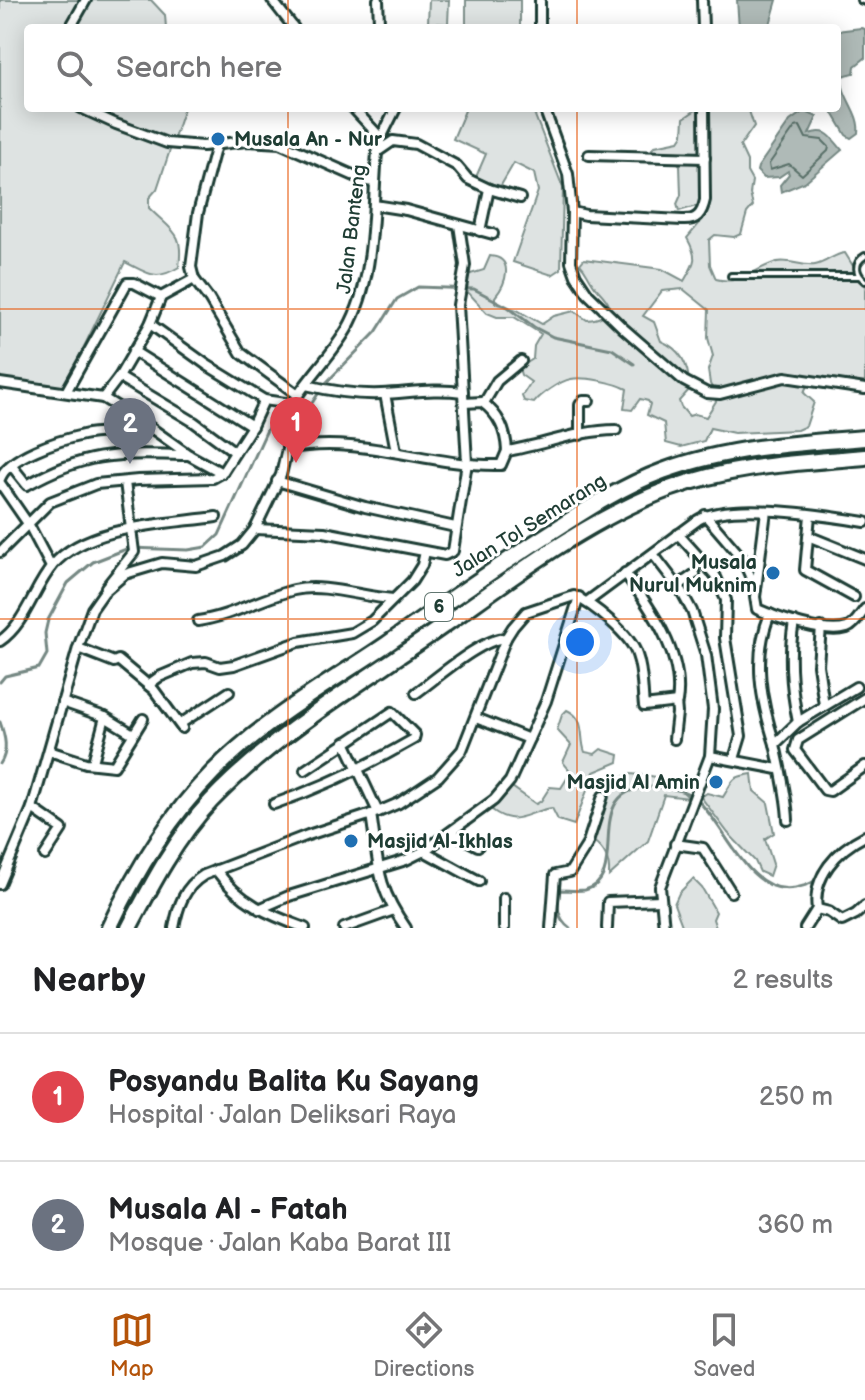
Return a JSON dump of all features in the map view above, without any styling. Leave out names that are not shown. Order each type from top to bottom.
[{"type":"highway","name":"Jalan Tol Semarang","points":[[109,928],[154,846],[184,803],[214,770],[289,709],[484,575],[626,487],[666,470],[750,449],[865,438]]},
{"type":"highway","name":"Jalan Tol Semarang","points":[[129,928],[189,828],[211,802],[268,748],[548,554],[618,512],[668,489],[704,477],[764,465],[865,457]]},
{"type":"street","points":[[72,24],[86,0]]},
{"type":"street","points":[[272,0],[291,24]]},
{"type":"street","points":[[378,0],[380,24]]},
{"type":"street","points":[[540,0],[540,24]]},
{"type":"street","points":[[702,0],[703,24]]},
{"type":"street","points":[[90,112],[167,143],[280,143],[374,182]]},
{"type":"street","name":"Jalan Banteng","points":[[255,529],[277,481],[287,449],[286,427],[292,404],[347,328],[365,282],[381,138],[357,112]]},
{"type":"street","points":[[381,138],[394,112]]},
{"type":"street","points":[[545,112],[568,174],[572,212],[571,262],[576,276],[588,294],[684,381],[712,394],[785,377],[865,389]]},
{"type":"street","points":[[572,212],[691,220],[703,210],[704,112]]},
{"type":"street","points":[[377,153],[393,141],[416,144],[457,166],[468,179],[520,198]]},
{"type":"street","points":[[216,145],[198,213],[191,267],[194,279],[241,353],[298,395]]},
{"type":"street","points":[[589,155],[705,158]]},
{"type":"street","points":[[480,231],[489,189]]},
{"type":"street","points":[[374,205],[406,210],[493,234]]},
{"type":"street","points":[[0,882],[32,808],[92,609],[104,592],[125,574],[149,564],[196,566],[225,556],[242,545],[255,529],[324,532],[425,552],[450,554],[453,551],[467,463],[458,299],[465,265],[459,225]]},
{"type":"street","points":[[103,398],[150,324],[161,297],[194,279]]},
{"type":"street","points":[[66,392],[127,283],[134,283],[161,297]]},
{"type":"street","points":[[150,324],[264,400],[292,404]]},
{"type":"street","points":[[133,351],[252,426]]},
{"type":"street","points":[[484,403],[497,381],[521,361]]},
{"type":"street","points":[[119,377],[194,422],[235,452]]},
{"type":"street","points":[[0,383],[103,398],[222,473]]},
{"type":"street","points":[[306,385],[385,394],[405,390],[463,392]]},
{"type":"street","points":[[385,394],[396,451]]},
{"type":"street","points":[[0,552],[29,525],[41,508],[96,484],[213,478],[222,473],[252,426],[264,400]]},
{"type":"street","points":[[580,435],[580,405],[583,401],[589,401]]},
{"type":"street","points":[[287,449],[327,443],[396,451],[443,462],[501,465],[507,451],[502,427],[495,414],[484,403],[464,403]]},
{"type":"street","points":[[51,567],[29,525],[0,481],[3,472],[39,448],[82,435],[128,432],[144,423]]},
{"type":"street","points":[[507,451],[594,431],[616,430]]},
{"type":"street","points":[[11,465],[27,485],[62,466],[89,458],[189,455]]},
{"type":"street","points":[[277,481],[365,507],[455,527]]},
{"type":"street","points":[[104,592],[106,584],[134,548],[125,482]]},
{"type":"street","points":[[259,909],[289,896],[378,870],[424,851],[503,791],[546,701],[583,600],[705,515],[734,510],[766,511],[865,522]]},
{"type":"street","points":[[766,511],[755,606],[794,622],[847,628],[865,609]]},
{"type":"street","points":[[705,515],[742,558],[756,589]]},
{"type":"street","points":[[810,515],[804,567],[807,572],[854,597]]},
{"type":"street","points":[[0,641],[12,631],[51,567],[74,548],[133,528],[216,517]]},
{"type":"street","points":[[678,534],[715,575],[726,600],[725,638],[741,736],[734,759]]},
{"type":"street","points":[[808,536],[865,559]]},
{"type":"street","points":[[148,685],[192,663],[206,662],[220,667],[234,665],[298,642],[352,633],[372,621],[416,576],[425,552]]},
{"type":"street","points":[[653,554],[678,586],[692,611],[706,655],[713,709],[710,756],[660,887],[664,928]]},
{"type":"street","points":[[625,573],[648,602],[664,634],[676,676],[678,699],[674,739]]},
{"type":"street","points":[[678,586],[695,574]]},
{"type":"street","points":[[198,621],[218,618],[295,590],[313,588],[393,599]]},
{"type":"street","points":[[174,928],[178,908],[189,886],[204,875],[374,813],[416,792],[446,769],[462,750],[506,638],[526,612],[562,598],[574,596],[583,600],[635,650],[644,706],[676,702]]},
{"type":"street","points":[[770,614],[758,651],[764,710],[785,788],[788,820]]},
{"type":"street","points":[[794,622],[790,652],[798,722]]},
{"type":"street","points":[[821,627],[818,665],[824,705]]},
{"type":"street","points":[[416,693],[477,648],[506,638]]},
{"type":"street","points":[[78,648],[103,659],[118,660],[148,685],[181,726],[229,692]]},
{"type":"street","points":[[775,744],[798,722],[856,687]]},
{"type":"street","points":[[865,698],[798,740],[795,750],[825,790],[830,791],[865,766]]},
{"type":"street","points":[[62,702],[105,717],[133,734]]},
{"type":"street","points":[[274,804],[305,794],[359,769],[414,739],[415,735],[393,712],[305,770]]},
{"type":"street","points":[[93,762],[105,717]]},
{"type":"street","points":[[476,718],[529,739]]},
{"type":"street","points":[[49,751],[86,763],[116,764],[143,719]]},
{"type":"street","points":[[345,742],[359,769],[374,813],[378,870],[385,894],[406,928]]},
{"type":"street","points":[[710,756],[778,769]]},
{"type":"street","points":[[551,928],[555,875],[570,872],[587,845],[603,796]]},
{"type":"street","points":[[32,808],[62,829],[45,855]]},
{"type":"street","points":[[451,832],[478,846]]},
{"type":"street","points":[[805,928],[817,909],[814,893],[819,881],[837,855],[865,836]]},
{"type":"street","points":[[675,844],[703,848],[731,892]]},
{"type":"street","points":[[424,851],[479,881]]},
{"type":"street","points":[[216,870],[235,893],[259,909],[305,928]]},
{"type":"street","points":[[504,898],[504,928]]},
{"type":"street","points":[[607,928],[608,902],[661,900]]},
{"type":"street","points":[[817,909],[829,912],[842,921],[865,906]]},
{"type":"street","points":[[344,928],[394,910]]},
{"type":"lane","points":[[859,276],[858,263],[865,256]]},
{"type":"lane","points":[[731,276],[859,276],[865,281]]},
{"type":"shaded area","points":[[0,0],[151,0],[165,15],[166,24],[24,24],[24,112],[183,112],[157,189],[149,198],[149,208],[178,239],[179,267],[157,275],[125,262],[64,388],[0,380]]},
{"type":"shaded area","points":[[429,0],[449,0],[448,24],[428,23]]},
{"type":"shaded area","points":[[466,0],[520,0],[520,24],[466,24]]},
{"type":"shaded area","points":[[464,112],[534,112],[563,188],[561,269],[552,275],[513,262],[538,191],[534,173],[514,163],[500,187],[476,177],[486,154],[453,139]]},
{"type":"shaded area","points":[[693,112],[749,112],[754,126],[740,146],[752,181],[750,194],[753,206],[747,213],[741,234],[734,237],[715,235],[709,240],[710,265],[716,279],[741,278],[782,261],[815,265],[845,253],[855,269],[865,276],[865,383],[830,378],[814,380],[804,393],[814,402],[806,426],[797,430],[734,433],[710,428],[704,441],[681,447],[666,443],[664,423],[647,415],[648,401],[640,399],[632,410],[624,409],[627,389],[615,384],[571,379],[551,388],[534,403],[524,401],[522,396],[531,382],[521,375],[519,368],[533,359],[534,346],[541,334],[514,317],[497,317],[487,313],[465,289],[467,275],[484,270],[490,256],[498,258],[503,261],[506,272],[495,303],[517,310],[542,324],[554,316],[574,311],[587,320],[598,318],[606,312],[609,305],[580,264],[584,259],[662,269],[684,281],[694,260],[687,238],[706,211],[700,205],[679,211],[680,165],[675,160],[653,153],[652,149],[679,141],[683,135],[684,118]],"holes":[[[683,289],[709,310],[708,338],[713,356],[708,370],[710,384],[718,398],[706,417],[689,416],[679,401],[689,390],[684,361],[675,349],[661,341],[654,322],[643,316],[662,291]]]},
{"type":"shaded area","points":[[567,710],[580,723],[585,752],[595,754],[601,749],[619,755],[618,762],[594,772],[574,825],[558,820],[552,808],[515,818],[492,810],[509,785],[536,804],[550,787],[561,788],[571,772],[563,762],[571,745],[557,730]]},
{"type":"shaded area","points":[[630,774],[663,778],[689,798],[664,795],[648,841],[609,876],[606,856],[593,841],[608,792],[613,784]]},
{"type":"shaded area","points":[[752,774],[754,791],[768,803],[774,833],[765,839],[773,864],[769,876],[760,872],[755,861],[728,833],[701,797],[707,793],[723,797],[734,780]]},
{"type":"shaded area","points":[[693,879],[716,912],[713,919],[716,928],[683,928],[674,904],[679,893]]},
{"type":"water","points":[[737,0],[777,0],[770,24],[739,24]]},
{"type":"water","points":[[865,29],[865,58],[855,66],[854,73],[842,76],[844,91],[858,126],[858,133],[851,138],[832,112],[841,112],[841,30]]},
{"type":"water","points":[[803,112],[817,117],[809,134],[825,133],[842,150],[805,182],[781,192],[780,185],[788,171],[779,177],[764,178],[757,171],[790,121]]},
{"type":"waterway","points":[[0,682],[5,676],[39,668],[47,654],[45,633],[48,620],[68,583],[93,562],[129,548],[188,550],[206,547],[219,535],[271,421],[300,421],[324,385],[376,332],[397,299],[418,287],[474,289],[553,337],[612,349],[634,364]]},
{"type":"waterway","points":[[0,722],[5,738],[0,764]]},
{"type":"waterway","points":[[570,928],[559,911],[560,890],[585,890],[598,882],[605,869],[610,818],[616,803],[628,792],[649,787],[671,788],[691,795]]},
{"type":"waterway","points":[[697,800],[739,857],[764,882],[778,888],[795,888],[817,879]]},
{"type":"place","name":"Musala An - Nur","points":[[218,139]]},
{"type":"place","name":"Posyandu Balita Ku Sayang","points":[[296,463]]},
{"type":"place","name":"Musala Al - Fatah","points":[[130,464]]},
{"type":"place","name":"Musala Nurul Muknim","points":[[773,573]]},
{"type":"place","name":"Masjid Al Amin","points":[[716,782]]},
{"type":"place","name":"Masjid Al-Ikhlas","points":[[351,841]]}]
